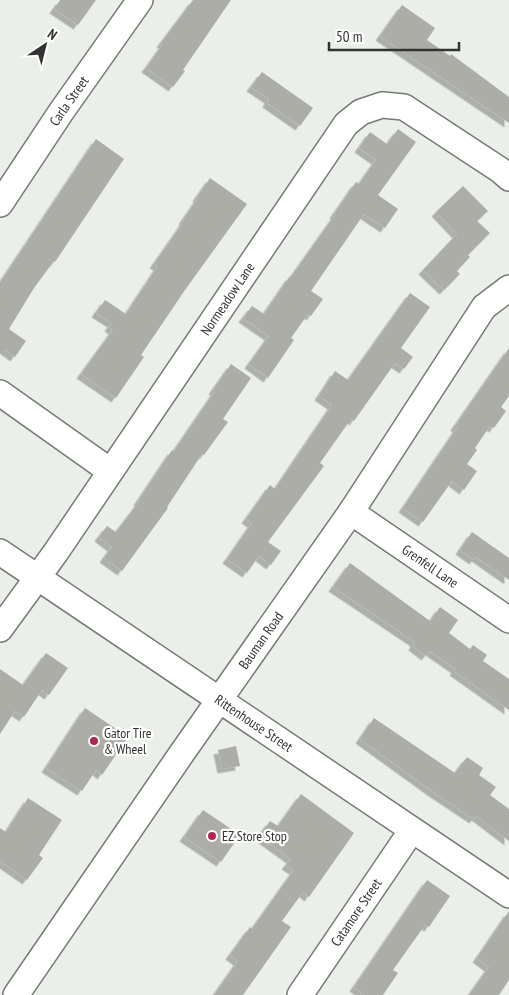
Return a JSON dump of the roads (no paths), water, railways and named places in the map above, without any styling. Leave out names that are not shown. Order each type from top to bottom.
[{"type":"street","name":"Carla Street","points":[[0,204],[61,112],[140,0]]},
{"type":"street","name":"Normeadow Lane","points":[[0,629],[346,124],[361,112],[382,105],[404,107],[509,178]]},
{"type":"street","name":"Bauman Road","points":[[16,995],[351,512],[484,308],[509,288]]},
{"type":"street","points":[[0,393],[110,471]]},
{"type":"street","name":"Grenfell Lane","points":[[351,512],[509,620]]},
{"type":"street","name":"Rittenhouse Street","points":[[0,552],[509,895]]},
{"type":"street","name":"Catamore Street","points":[[300,995],[412,830]]},
{"type":"place","name":"Gator Tire & Wheel","points":[[94,741]]},
{"type":"place","name":"EZ Store Stop","points":[[212,836]]}]
